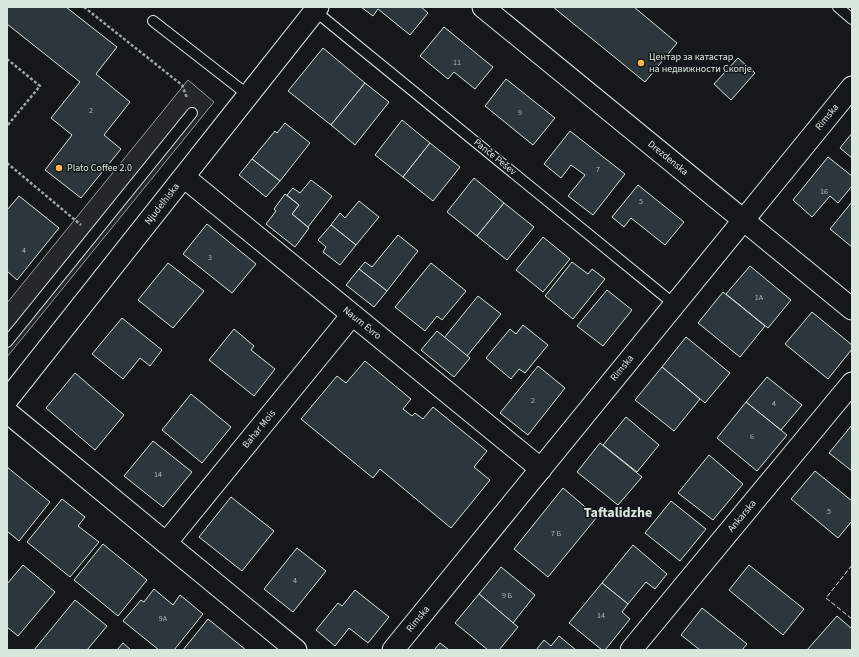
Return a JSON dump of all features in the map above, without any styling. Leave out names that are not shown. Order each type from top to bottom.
[{"type":"street","name":"Drezdenska","points":[[483,7],[852,309]]},
{"type":"street","name":"Njudelhiska","points":[[7,400],[316,9]]},
{"type":"street","name":"Rimska","points":[[393,650],[852,87]]},
{"type":"street","name":"Naum Evro","points":[[184,177],[541,468]]},
{"type":"street","name":"Bahar Mois","points":[[166,543],[352,315]]},
{"type":"street","name":"Ankarska","points":[[631,650],[852,383]]},
{"type":"street","points":[[7,412],[296,650]]},
{"type":"lane","points":[[838,7],[852,19]]},
{"type":"lane","name":"Panče Pešev","points":[[316,9],[674,304]]},
{"type":"lane","points":[[153,21],[248,95]]},
{"type":"lane","points":[[7,342],[192,112]]},
{"type":"path","points":[[84,7],[182,85],[192,112]]},
{"type":"path","points":[[7,59],[40,86],[7,126]]},
{"type":"path","points":[[7,162],[93,235]]},
{"type":"shaded area","points":[[188,80],[214,102],[7,357],[7,303]]},
{"type":"building","points":[[7,7],[66,7],[117,47],[96,74],[130,102],[104,135],[121,149],[81,198],[45,170],[72,135],[51,118],[80,82],[7,24]]},
{"type":"building","points":[[361,7],[421,7],[428,13],[410,35],[378,9],[373,16]]},
{"type":"building","name":"Центар за катастар на недвижности Скопје","points":[[553,7],[634,7],[677,43],[645,82]]},
{"type":"building","points":[[444,27],[493,67],[475,89],[454,72],[448,79],[420,56]]},
{"type":"building","points":[[323,48],[365,83],[331,125],[288,91]]},
{"type":"building","points":[[738,58],[755,73],[731,100],[714,84]]},
{"type":"building","points":[[506,79],[555,118],[533,145],[485,106]]},
{"type":"building","points":[[365,83],[389,102],[355,145],[331,125]]},
{"type":"building","points":[[402,120],[430,143],[403,177],[375,155]]},
{"type":"building","points":[[285,123],[310,143],[280,181],[252,159],[275,131],[277,133]]},
{"type":"building","points":[[570,131],[625,174],[593,215],[568,196],[585,175],[571,165],[561,178],[544,164]]},
{"type":"building","points":[[852,133],[852,158],[840,148]]},
{"type":"building","points":[[430,143],[460,167],[433,201],[403,177]]},
{"type":"building","points":[[828,157],[852,176],[852,186],[838,203],[830,196],[812,217],[793,200]]},
{"type":"building","points":[[252,159],[280,181],[266,197],[239,175]]},
{"type":"building","points":[[474,178],[504,203],[477,236],[447,212]]},
{"type":"building","points":[[311,180],[332,196],[308,227],[292,214],[299,205],[287,195],[293,188],[300,193]]},
{"type":"building","points":[[638,185],[684,222],[665,245],[631,218],[624,227],[612,217]]},
{"type":"building","points":[[285,194],[299,205],[292,214],[309,228],[295,247],[266,224],[276,211],[274,209]]},
{"type":"building","points":[[19,196],[59,228],[17,280],[7,271],[7,210]]},
{"type":"building","points":[[359,201],[379,217],[356,245],[331,225],[340,213],[345,218]]},
{"type":"building","points":[[852,202],[852,247],[830,229]]},
{"type":"building","points":[[504,203],[534,227],[507,260],[477,236]]},
{"type":"building","points":[[207,224],[256,264],[232,293],[183,254]]},
{"type":"building","points":[[331,225],[356,245],[340,265],[323,252],[326,247],[318,240]]},
{"type":"building","points":[[398,235],[418,251],[387,291],[359,269],[365,262],[372,267]]},
{"type":"building","points":[[543,237],[570,259],[543,292],[516,270]]},
{"type":"building","points":[[572,262],[588,274],[592,269],[605,279],[573,319],[545,296]]},
{"type":"building","points":[[168,263],[204,291],[173,328],[138,300]]},
{"type":"building","points":[[431,263],[466,291],[442,320],[437,316],[425,331],[395,307]]},
{"type":"building","points":[[750,266],[791,300],[768,328],[726,294]]},
{"type":"building","points":[[359,269],[387,291],[374,307],[346,285]]},
{"type":"building","points":[[607,290],[632,310],[603,346],[577,326]]},
{"type":"building","points":[[723,292],[765,326],[740,357],[698,323]]},
{"type":"building","points":[[478,296],[501,314],[467,356],[444,338]]},
{"type":"building","points":[[812,312],[852,345],[852,349],[828,379],[785,344]]},
{"type":"building","points":[[122,318],[162,350],[150,366],[140,358],[123,379],[92,354]]},
{"type":"building","points":[[523,325],[548,345],[525,373],[519,369],[511,379],[486,358],[510,329],[516,334]]},
{"type":"building","points":[[234,329],[254,346],[251,350],[275,369],[254,396],[209,360]]},
{"type":"building","points":[[437,331],[470,358],[454,377],[421,350]]},
{"type":"building","points":[[686,337],[730,373],[705,403],[662,367]]},
{"type":"building","points":[[365,361],[411,399],[403,409],[412,416],[415,413],[423,419],[433,407],[487,451],[474,467],[490,480],[451,528],[380,469],[373,478],[301,419],[337,376],[346,383]]},
{"type":"building","points":[[538,366],[565,388],[528,435],[500,413]]},
{"type":"building","points":[[662,367],[700,399],[674,431],[635,400]]},
{"type":"building","points":[[75,373],[124,415],[95,450],[46,408]]},
{"type":"building","points":[[767,377],[802,405],[781,430],[746,402]]},
{"type":"building","points":[[191,394],[231,427],[202,463],[162,430]]},
{"type":"building","points":[[746,402],[787,435],[757,471],[717,438]]},
{"type":"building","points":[[626,417],[659,445],[637,472],[603,445]]},
{"type":"building","points":[[852,425],[852,471],[829,453]]},
{"type":"building","points":[[153,441],[192,472],[163,507],[124,476]]},
{"type":"building","points":[[600,443],[642,477],[618,505],[577,472]]},
{"type":"building","points":[[709,455],[743,484],[713,520],[678,493]]},
{"type":"building","points":[[7,467],[50,502],[19,541],[7,531]]},
{"type":"building","points":[[815,471],[852,501],[852,521],[838,538],[791,499]]},
{"type":"building","points":[[563,488],[597,517],[548,577],[514,549]]},
{"type":"building","points":[[231,497],[274,531],[242,571],[199,537]]},
{"type":"building","points":[[62,499],[85,517],[78,526],[99,542],[70,577],[27,542]]},
{"type":"building","points":[[671,501],[706,529],[680,561],[645,533]]},
{"type":"building","points":[[103,544],[147,580],[118,616],[74,580]]},
{"type":"building","points":[[633,545],[667,574],[655,589],[646,582],[628,604],[602,583]]},
{"type":"building","points":[[297,548],[326,571],[293,612],[264,589]]},
{"type":"building","points":[[23,565],[55,592],[18,636],[7,627],[7,584]]},
{"type":"building","points":[[749,565],[804,609],[783,635],[729,590]]},
{"type":"building","points":[[501,567],[535,595],[513,623],[479,594]]},
{"type":"building","points":[[602,583],[628,604],[622,612],[630,619],[605,650],[602,650],[569,623]]},
{"type":"building","points":[[154,589],[173,605],[180,595],[203,614],[174,650],[159,650],[123,621],[141,600],[144,602]]},
{"type":"building","points":[[355,590],[389,617],[368,643],[349,628],[335,646],[316,630],[338,603],[342,606]]},
{"type":"building","points":[[479,594],[518,627],[499,650],[488,650],[455,623]]},
{"type":"building","points":[[75,600],[107,626],[87,650],[34,650]]},
{"type":"building","points":[[702,608],[747,644],[742,650],[700,650],[681,635]]},
{"type":"building","points":[[837,616],[852,629],[852,650],[807,650]]},
{"type":"building","points":[[208,619],[246,650],[183,650]]},
{"type":"building","points":[[559,636],[576,650],[536,650],[544,640],[551,646]]},
{"type":"building","points":[[123,643],[131,650],[117,650]]},
{"type":"building","points":[[440,643],[449,650],[434,650]]},
{"type":"fence","points":[[852,565],[826,598],[852,619]]},
{"type":"place","name":"Центар за катастар на недвижности Скопје","points":[[641,63]]},
{"type":"place","name":"Plato Coffee 2.0","points":[[59,168]]},
{"type":"district","name":"Taftalidzhe","points":[[618,513]]}]
